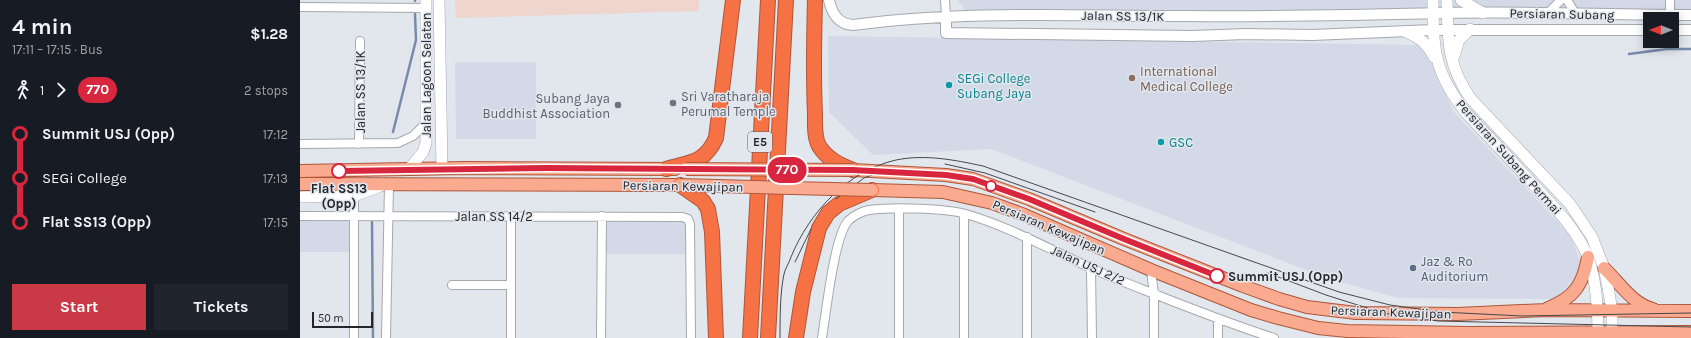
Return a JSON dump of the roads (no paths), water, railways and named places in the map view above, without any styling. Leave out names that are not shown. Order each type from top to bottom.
[{"type":"highway","points":[[666,169],[701,158],[711,148],[716,138],[733,0]]},
{"type":"highway","name":"E5","points":[[750,338],[768,0]]},
{"type":"highway","name":"E5","points":[[768,338],[786,0]]},
{"type":"highway","points":[[815,0],[814,86],[818,145],[827,156],[837,163],[853,170]]},
{"type":"highway","points":[[680,185],[703,201],[708,209],[712,232],[716,338]]},
{"type":"highway","points":[[796,338],[803,292],[819,228],[828,213],[839,204],[872,190]]},
{"type":"main road","name":"Jalan Lagoon Selatan","points":[[439,0],[442,168]]},
{"type":"main road","name":"Persiaran Subang Permai","points":[[1432,0],[1433,30],[1438,64],[1454,97],[1467,114],[1562,214],[1588,257],[1593,276],[1598,310],[1598,335]]},
{"type":"main road","name":"Persiaran Subang Permai","points":[[1447,0],[1448,30],[1452,64],[1463,88],[1471,99],[1570,204],[1592,237],[1604,268],[1612,311],[1612,335]]},
{"type":"main road","points":[[1461,0],[1483,13]]},
{"type":"main road","name":"Jalan Lagoon Selatan","points":[[409,169],[423,152],[426,143],[426,4]]},
{"type":"main road","points":[[1452,64],[1453,55],[1459,40],[1470,29]]},
{"type":"main road","points":[[1406,32],[1420,38],[1430,50],[1438,64]]},
{"type":"main road","name":"Persiaran Kewajipan","points":[[300,165],[325,171],[442,168],[853,170],[946,175],[973,179],[1029,199],[1124,239],[1243,286],[1280,299],[1307,306],[1356,313],[1458,314],[1545,310],[1691,311]]},
{"type":"main road","points":[[300,171],[325,171]]},
{"type":"main road","points":[[300,184],[386,185]]},
{"type":"main road","name":"Persiaran Kewajipan","points":[[300,197],[354,196],[386,185],[680,185],[943,192],[992,203],[1022,214],[1151,270],[1251,310],[1318,328],[1347,331],[1468,336],[1524,333],[1612,335],[1691,332]]},
{"type":"main road","points":[[1545,310],[1566,299],[1580,286],[1585,274],[1588,257]]},
{"type":"main road","points":[[1604,268],[1638,302],[1647,307],[1662,311]]},
{"type":"main road","points":[[1650,338],[1663,332]]},
{"type":"main road","points":[[1524,333],[1543,338]]},
{"type":"street","name":"Jalan SS 13/1K","points":[[829,0],[831,9],[836,18],[845,24],[853,25],[891,20],[946,16],[1433,14]]},
{"type":"street","points":[[946,0],[946,16]]},
{"type":"street","points":[[1548,13],[1561,0]]},
{"type":"street","points":[[1567,0],[1575,13]]},
{"type":"street","points":[[1670,0],[1670,12]]},
{"type":"street","points":[[300,7],[426,4]]},
{"type":"street","name":"Persiaran Subang","points":[[1433,14],[1575,13],[1643,14]]},
{"type":"street","points":[[1056,15],[1056,33]]},
{"type":"street","name":"Persiaran Subang","points":[[1679,15],[1691,15]]},
{"type":"street","name":"Jalan SS 13/1K","points":[[946,16],[946,33],[1056,33],[1192,36],[1246,34],[1312,35],[1433,30]]},
{"type":"street","name":"Persiaran Subang","points":[[1433,30],[1643,30]]},
{"type":"street","points":[[1679,30],[1691,30]]},
{"type":"street","name":"Jalan SS 13/1K","points":[[359,144],[360,41]]},
{"type":"street","points":[[300,144],[388,144],[406,140],[413,136],[427,122]]},
{"type":"street","points":[[386,185],[386,338]]},
{"type":"street","points":[[354,196],[354,338]]},
{"type":"street","points":[[899,209],[899,338]]},
{"type":"street","name":"Jalan USJ 2/2","points":[[822,338],[836,250],[842,229],[849,220],[868,210],[899,209],[931,210],[964,214],[1027,237],[1091,268],[1154,294],[1218,319],[1274,338]]},
{"type":"street","points":[[964,214],[964,338]]},
{"type":"street","name":"Jalan SS 14/2","points":[[300,216],[682,217],[688,219],[690,224],[691,338]]},
{"type":"street","points":[[510,338],[511,216]]},
{"type":"street","points":[[601,338],[602,216]]},
{"type":"street","points":[[1027,237],[1027,338]]},
{"type":"street","points":[[1091,268],[1092,338]]},
{"type":"street","points":[[1151,270],[1154,294],[1154,338]]},
{"type":"street","points":[[452,285],[511,284]]},
{"type":"street","points":[[1218,319],[1218,338]]},
{"type":"waterway","points":[[393,132],[416,40],[415,14]]},
{"type":"waterway","points":[[1629,54],[1667,49],[1691,49]]},
{"type":"waterway","points":[[372,222],[373,338]]},
{"type":"tram line","points":[[780,338],[781,297],[785,272],[808,225],[819,210],[846,184],[861,174],[878,166],[907,158],[951,160],[983,166],[1339,292],[1390,305],[1441,312],[1522,316],[1691,313]]},
{"type":"tram line","points":[[945,164],[985,173],[1095,212]]},
{"type":"tram line","points":[[836,199],[864,178],[888,169]]},
{"type":"tram line","points":[[795,262],[811,229]]},
{"type":"tram line","points":[[1268,273],[1326,295],[1383,313],[1438,321],[1691,327]]},
{"type":"place","name":"International Medical College","points":[[1132,78]]},
{"type":"place","name":"SEGi College Subang Jaya","points":[[949,85]]},
{"type":"place","name":"Sri Varatharaja Perumal Temple","points":[[673,103]]},
{"type":"place","name":"Subang Jaya Buddhist Association","points":[[618,105]]},
{"type":"place","name":"GSC","points":[[1161,142]]},
{"type":"place","name":"Flat SS13 (Opp)","points":[[339,171]]},
{"type":"place","name":"Jaz & Ro Auditorium","points":[[1413,268]]},
{"type":"place","name":"Summit USJ (Opp)","points":[[1217,276]]}]
